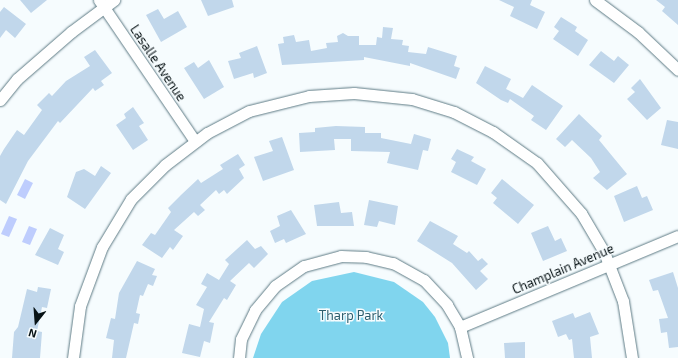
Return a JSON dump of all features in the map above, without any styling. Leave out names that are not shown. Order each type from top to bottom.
[{"type":"street","points":[[0,100],[17,79],[101,4],[114,0]]},
{"type":"street","points":[[595,0],[638,32],[678,70]]},
{"type":"street","name":"Lasalle Avenue","points":[[101,4],[195,141]]},
{"type":"street","points":[[73,358],[75,330],[84,293],[110,230],[149,180],[195,141],[250,111],[309,96],[373,94],[420,101],[476,122],[537,163],[581,213],[610,264],[623,301],[632,358]]},
{"type":"street","name":"Champlain Avenue","points":[[460,326],[678,236]]},
{"type":"street","points":[[239,358],[242,339],[255,310],[275,286],[304,266],[341,256],[366,257],[393,263],[424,280],[447,305],[460,326],[467,358]]},
{"type":"green space","name":"Tharp Park","points":[[354,272],[394,282],[423,302],[435,317],[448,343],[450,358],[253,358],[261,334],[282,302],[312,281]]},
{"type":"shaded area","points":[[25,179],[33,183],[25,199],[17,195]]},
{"type":"shaded area","points":[[9,216],[17,219],[9,237],[1,234]]},
{"type":"shaded area","points":[[29,226],[37,229],[30,245],[22,242]]},
{"type":"building","points":[[20,0],[47,0],[31,13]]},
{"type":"building","points":[[201,0],[232,0],[234,7],[208,16]]},
{"type":"building","points":[[499,0],[532,0],[530,5],[545,12],[537,29],[510,16],[514,7]]},
{"type":"building","points":[[656,0],[678,0],[678,25],[662,11],[665,7]]},
{"type":"building","points":[[4,7],[26,24],[15,38],[6,30],[0,38],[0,12]]},
{"type":"building","points":[[158,9],[164,19],[178,11],[187,27],[161,42],[146,15]]},
{"type":"building","points":[[561,17],[577,27],[575,31],[588,40],[578,56],[553,39],[559,31],[554,27]]},
{"type":"building","points":[[383,27],[393,28],[391,39],[403,40],[402,45],[409,46],[408,52],[426,54],[428,47],[457,56],[454,66],[460,68],[456,79],[410,63],[410,66],[364,57],[364,60],[282,65],[278,44],[284,43],[283,37],[294,35],[296,42],[309,40],[311,51],[327,48],[326,43],[338,42],[337,36],[343,33],[348,36],[359,36],[359,45],[376,45],[377,37],[382,38]]},
{"type":"building","points":[[257,46],[267,73],[254,78],[253,73],[234,79],[228,61],[241,58],[239,53]]},
{"type":"building","points":[[95,50],[112,73],[101,81],[104,85],[95,91],[93,88],[60,123],[58,121],[28,161],[6,204],[0,200],[0,156],[4,149],[17,130],[24,135],[42,110],[37,105],[49,93],[52,96],[66,81],[90,66],[84,57]]},
{"type":"building","points":[[601,51],[614,61],[618,56],[629,65],[614,83],[589,65]]},
{"type":"building","points":[[209,60],[224,87],[204,99],[184,68],[194,62],[198,68]]},
{"type":"building","points":[[485,66],[511,79],[506,89],[523,98],[532,85],[563,106],[546,130],[531,120],[534,116],[510,99],[508,103],[501,100],[476,83]]},
{"type":"building","points":[[640,79],[661,108],[647,120],[627,99],[635,92],[631,88]]},
{"type":"building","points":[[133,107],[144,123],[139,126],[148,140],[133,150],[116,125],[126,118],[124,114]]},
{"type":"building","points":[[579,114],[602,136],[599,140],[627,174],[607,190],[593,178],[600,172],[591,158],[572,140],[565,147],[556,139]]},
{"type":"building","points":[[667,120],[678,122],[678,149],[661,145]]},
{"type":"building","points":[[336,126],[365,127],[365,133],[381,133],[381,138],[411,144],[414,134],[431,139],[428,151],[423,150],[418,170],[387,163],[390,152],[351,151],[351,139],[334,139],[335,150],[300,152],[299,133],[315,132],[315,128]]},
{"type":"building","points":[[282,137],[294,170],[263,181],[254,157],[273,151],[269,141]]},
{"type":"building","points":[[457,149],[474,157],[471,161],[486,169],[477,185],[451,172],[456,162],[451,159]]},
{"type":"building","points":[[238,154],[245,165],[239,169],[244,178],[227,194],[224,190],[219,194],[216,190],[200,205],[205,210],[198,216],[194,212],[174,230],[183,236],[173,250],[170,247],[162,258],[142,245],[151,233],[155,235],[171,212],[168,208],[181,195],[198,179],[201,183],[223,169],[220,165]]},
{"type":"building","points":[[101,166],[111,173],[85,209],[67,197],[76,172],[84,169],[95,176]]},
{"type":"building","points":[[502,179],[534,205],[518,224],[493,203],[497,198],[491,193]]},
{"type":"building","points":[[637,186],[642,198],[647,196],[653,210],[624,222],[614,196]]},
{"type":"building","points":[[369,200],[398,206],[395,225],[379,221],[377,227],[364,225]]},
{"type":"building","points":[[339,202],[341,213],[352,212],[354,226],[317,226],[314,205]]},
{"type":"building","points":[[291,210],[306,234],[286,243],[284,239],[275,243],[270,231],[280,226],[277,216]]},
{"type":"building","points":[[430,221],[458,236],[453,244],[467,253],[469,251],[478,261],[482,258],[488,264],[480,271],[488,279],[476,290],[452,263],[417,241]]},
{"type":"building","points":[[548,226],[555,241],[561,238],[567,251],[543,261],[531,233]]},
{"type":"building","points":[[50,228],[64,235],[58,249],[64,252],[58,265],[35,255]]},
{"type":"building","points":[[247,240],[255,249],[261,246],[268,254],[254,268],[249,263],[230,281],[236,285],[227,300],[224,298],[209,322],[214,323],[210,343],[204,341],[200,357],[182,353],[189,324],[200,327],[204,309],[196,305],[207,287],[201,284],[207,273],[219,280],[229,264],[225,260]]},
{"type":"building","points":[[137,261],[155,269],[152,275],[157,276],[153,286],[148,284],[143,296],[140,295],[136,313],[140,314],[138,324],[134,323],[126,358],[112,358],[114,340],[106,338],[111,318],[115,319],[119,293]]},
{"type":"building","points":[[673,272],[678,288],[678,347],[669,348],[667,332],[661,333],[659,319],[668,318],[658,290],[653,291],[649,280]]},
{"type":"building","points":[[38,287],[51,289],[47,308],[42,307],[37,331],[42,332],[40,358],[12,358],[14,332],[18,327],[27,289],[37,292]]},
{"type":"building","points":[[590,312],[599,334],[590,337],[592,358],[574,358],[572,339],[569,340],[566,334],[558,337],[552,321],[573,313],[575,318]]},
{"type":"building","points":[[525,342],[525,358],[505,358],[504,343]]}]
